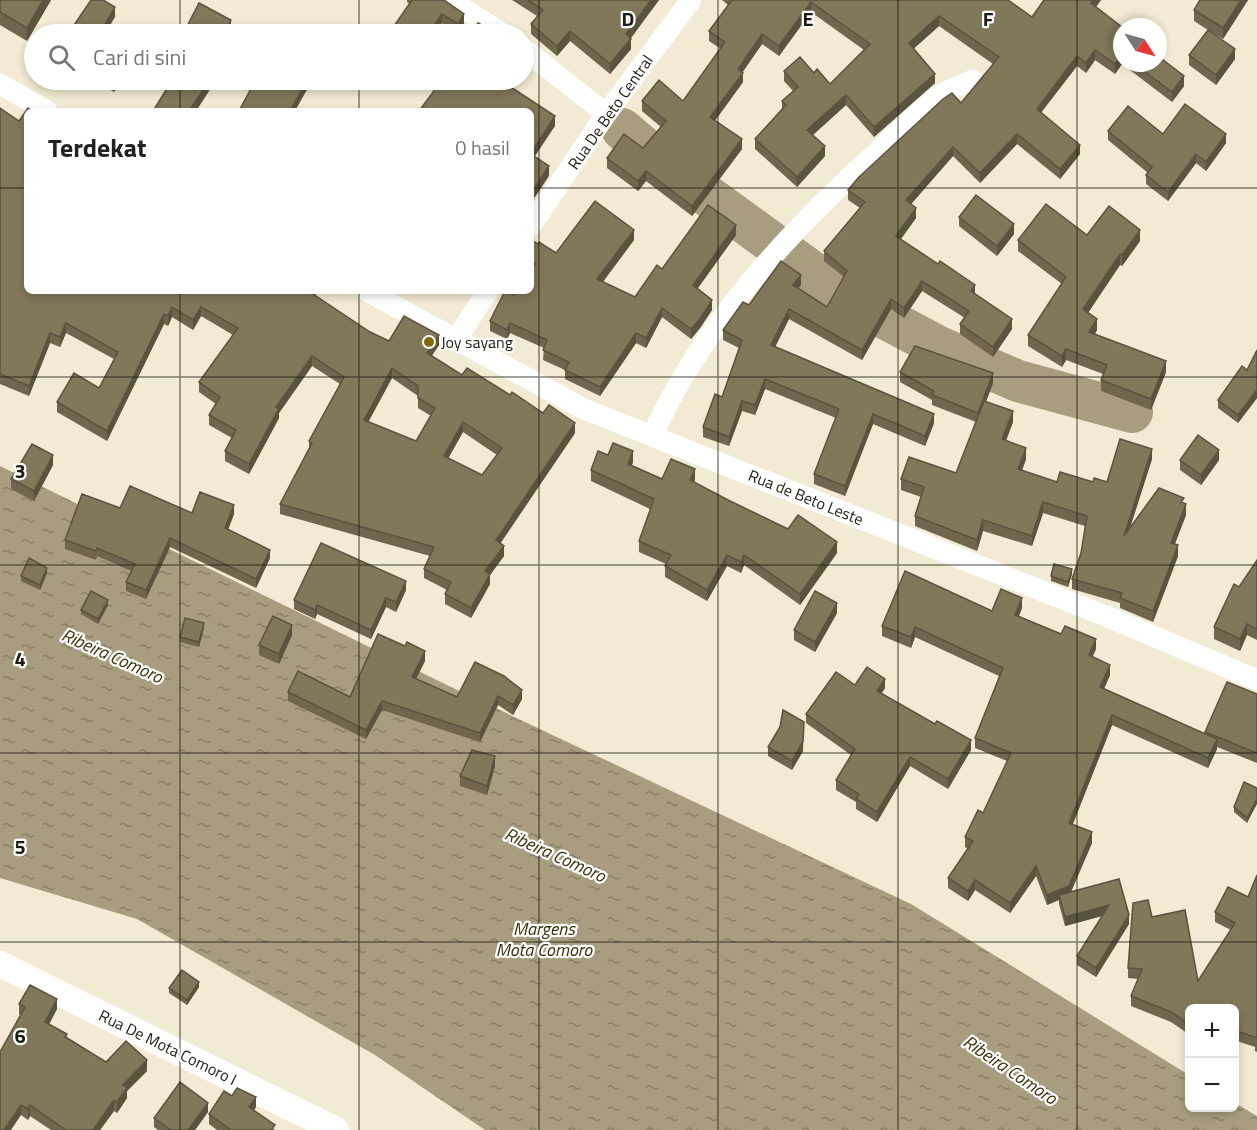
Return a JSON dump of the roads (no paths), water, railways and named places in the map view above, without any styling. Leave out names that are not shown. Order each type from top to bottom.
[{"type":"street","points":[[450,0],[487,24]]},
{"type":"street","name":"Rua De Beto Central","points":[[534,222],[606,114],[692,0]]},
{"type":"street","points":[[534,57],[606,114]]},
{"type":"street","points":[[652,436],[669,398],[703,345],[806,220],[847,179],[943,93],[974,80]]},
{"type":"street","points":[[0,84],[43,108]]},
{"type":"street","name":"Rua de Beto Leste","points":[[372,294],[455,341],[584,409],[1097,612],[1257,680]]},
{"type":"street","points":[[455,341],[486,294]]},
{"type":"street","name":"Rua De Mota Comoro I","points":[[0,964],[336,1130]]},
{"type":"water","name":"Margens Mota Comoro","points":[[0,466],[451,687],[911,904],[1185,1073],[1185,1112],[1239,1112],[1239,1105],[1257,1116],[1257,1130],[485,1130],[375,1055],[137,919],[0,878]]},
{"type":"waterway","points":[[622,129],[661,162],[837,290],[877,314],[939,347],[1018,381],[1132,412]]},
{"type":"place","name":"Joy sayang","points":[[429,342]]},
{"type":"water label","name":"Ribeira Comoro","points":[[112,656]]},
{"type":"water label","name":"Ribeira Comoro","points":[[555,855]]},
{"type":"water label","name":"Ribeira Comoro","points":[[1010,1070]]}]
